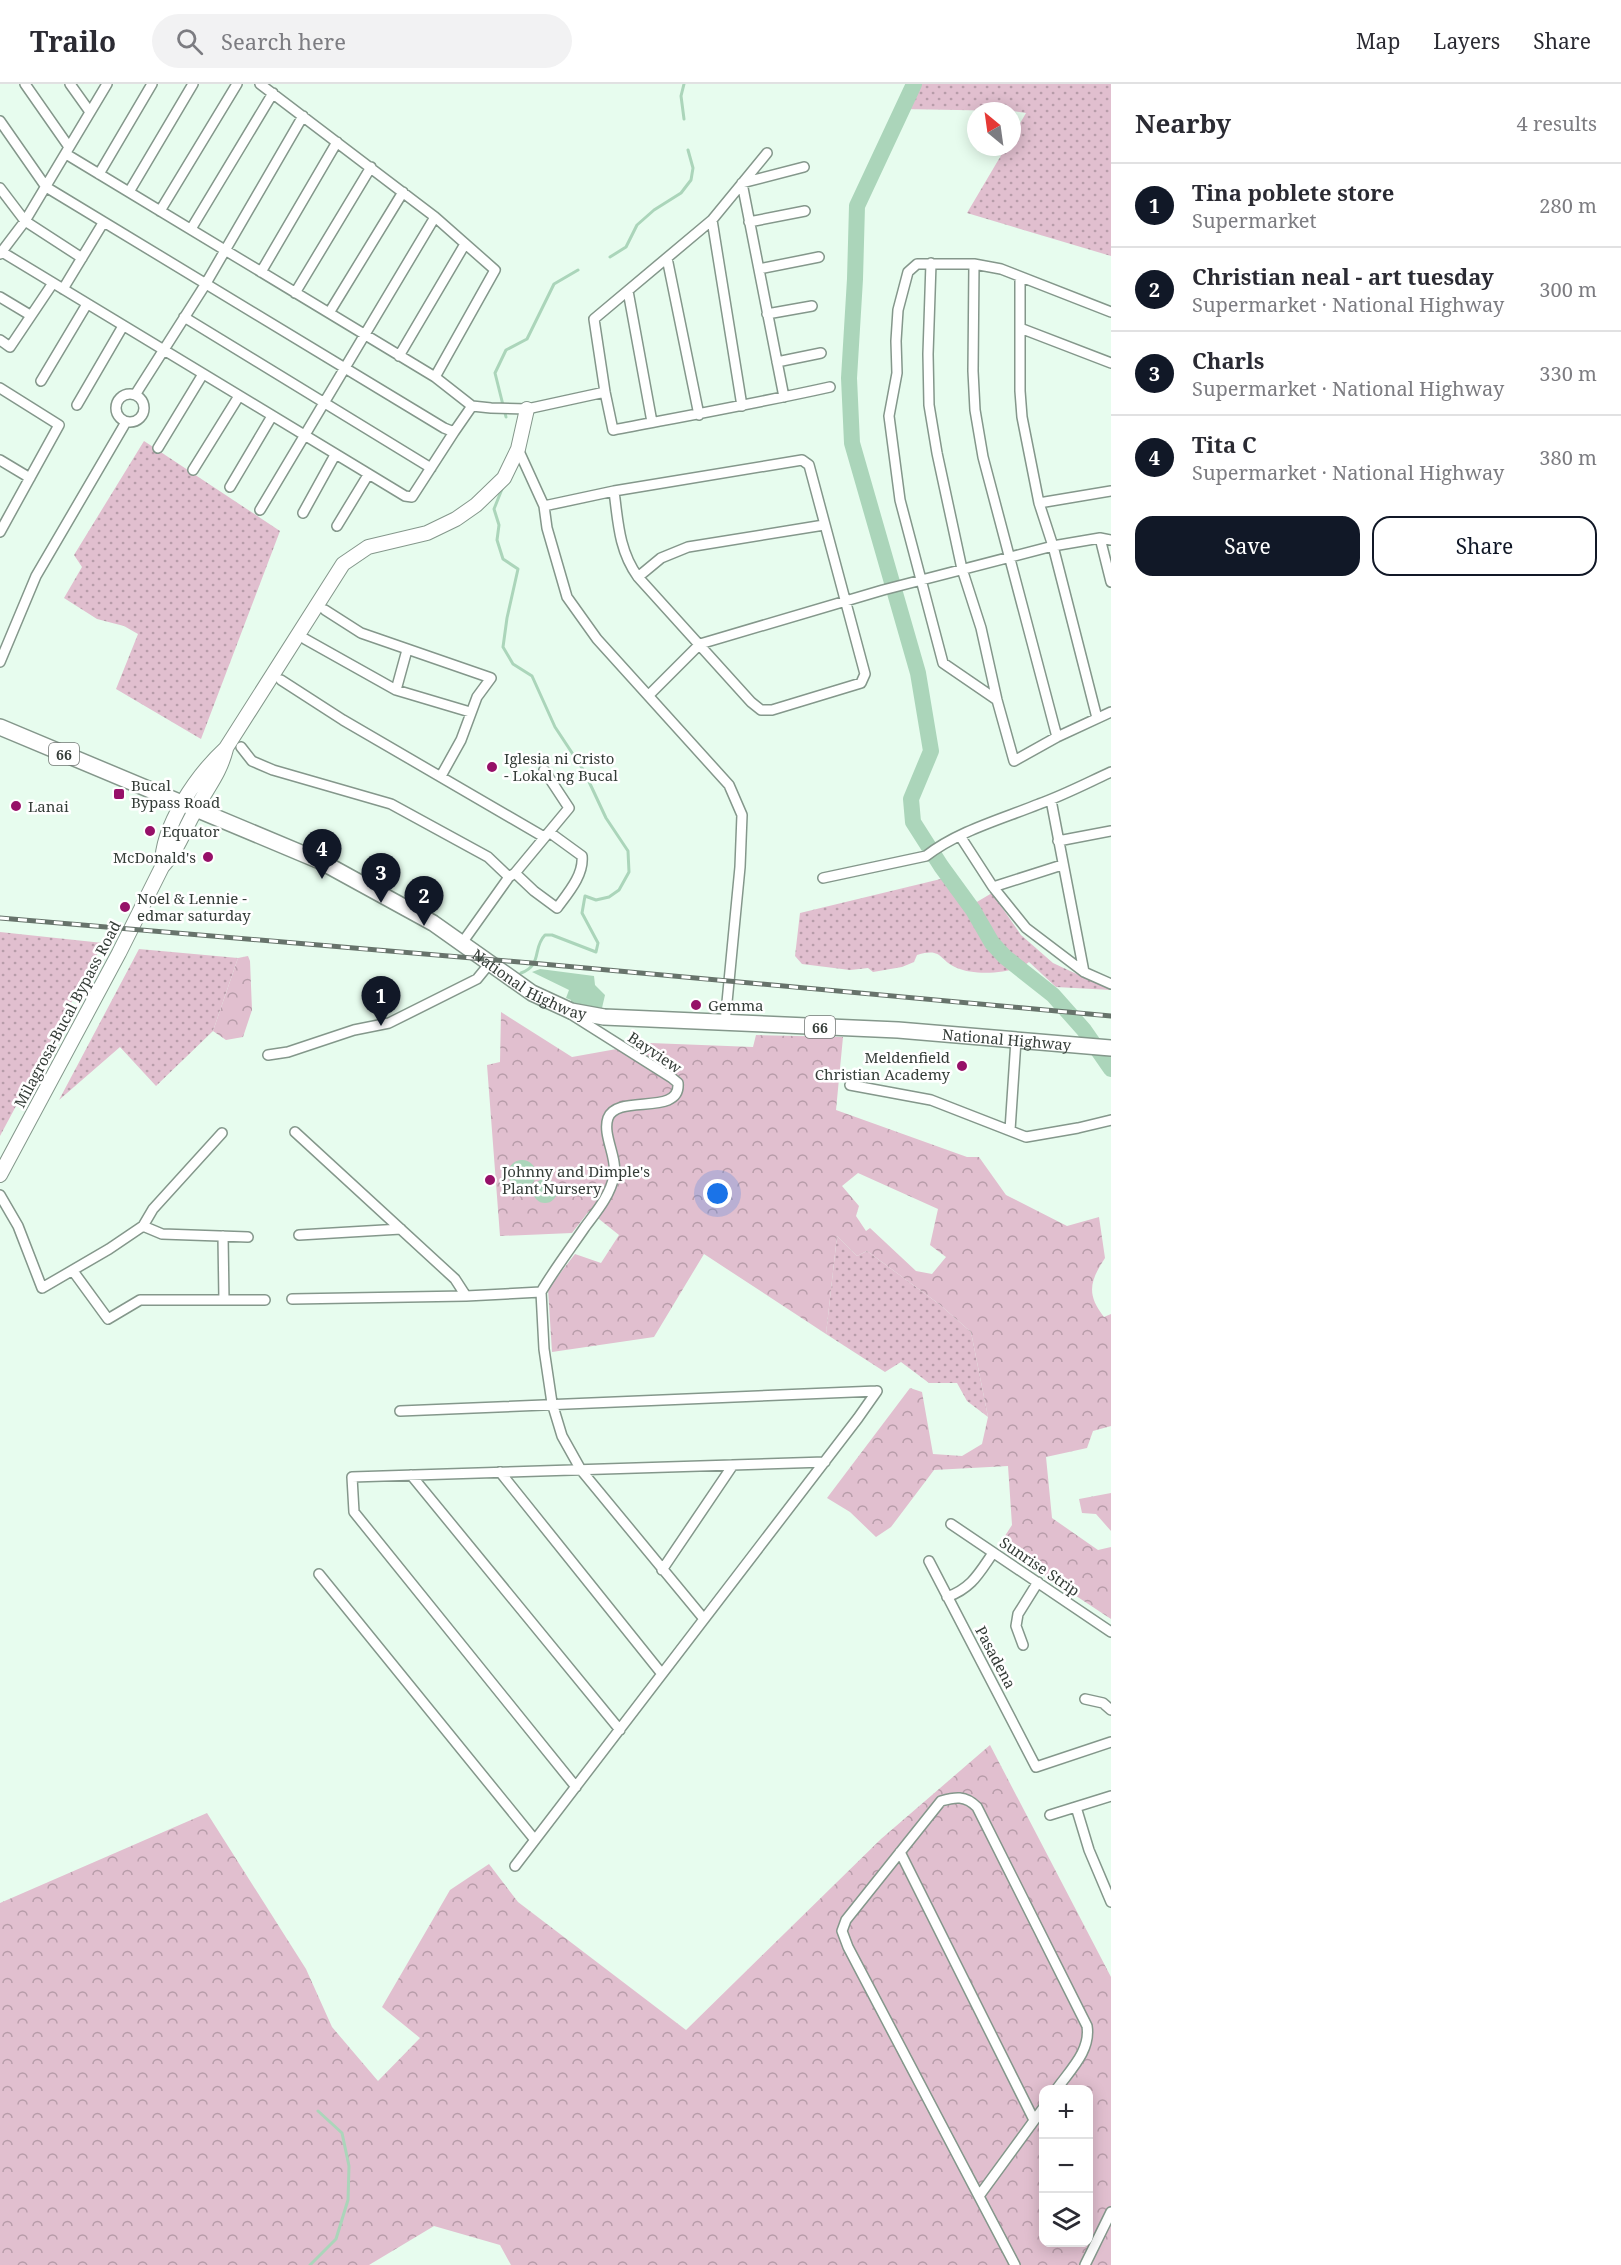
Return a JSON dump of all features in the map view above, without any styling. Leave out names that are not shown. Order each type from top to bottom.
[{"type":"main road","name":"Milagrosa-Bucal Bypass Road","points":[[0,1175],[119,953],[162,867],[173,855],[188,806],[220,769],[226,748],[343,564],[368,547],[427,533],[456,519],[476,505],[504,478],[518,450],[527,409]]},
{"type":"main road","name":"National Highway","points":[[0,727],[320,861],[433,923],[520,986],[561,1007],[604,1017],[898,1030],[1108,1048]]},
{"type":"street","points":[[25,84],[67,150],[99,174],[435,378],[472,406],[527,409],[605,392]]},
{"type":"street","points":[[70,84],[90,112]]},
{"type":"street","points":[[107,84],[25,221],[1,253],[405,496],[412,496],[472,406]]},
{"type":"street","points":[[99,174],[152,84]]},
{"type":"street","points":[[129,192],[193,84]]},
{"type":"street","points":[[160,211],[237,84]]},
{"type":"street","points":[[260,84],[435,217],[495,270],[435,378]]},
{"type":"street","points":[[191,230],[273,93]]},
{"type":"street","points":[[135,394],[144,405],[143,414],[136,421],[126,422],[119,417],[117,404],[122,396],[135,394],[205,285],[303,117]]},
{"type":"street","points":[[0,121],[46,187],[205,285],[454,432]]},
{"type":"street","points":[[261,272],[337,142]]},
{"type":"street","points":[[767,153],[712,220],[594,319],[613,430],[699,415],[830,387]]},
{"type":"street","points":[[295,293],[370,167]]},
{"type":"street","points":[[742,183],[804,167]]},
{"type":"street","points":[[742,183],[783,397]]},
{"type":"street","points":[[0,188],[25,221],[82,258]]},
{"type":"street","points":[[329,313],[403,192]]},
{"type":"street","points":[[750,222],[805,211]]},
{"type":"street","points":[[260,510],[306,437],[435,217]]},
{"type":"street","points":[[712,220],[742,406]]},
{"type":"street","points":[[63,289],[103,223]]},
{"type":"street","points":[[399,356],[465,244]]},
{"type":"street","points":[[759,269],[819,256]]},
{"type":"street","points":[[667,258],[699,415]]},
{"type":"street","points":[[931,263],[929,405],[962,570],[981,627],[997,700],[1014,761],[1057,737],[1111,712]]},
{"type":"street","points":[[997,700],[943,663],[900,500],[889,416],[897,373],[898,310],[905,283],[912,266],[917,264],[974,264],[1001,269],[1111,312]]},
{"type":"street","points":[[974,264],[973,371],[975,410],[983,457],[1057,737]]},
{"type":"street","points":[[1020,278],[1022,417],[1039,503],[1053,546],[1097,718]]},
{"type":"street","points":[[0,340],[10,347],[53,283]]},
{"type":"street","points":[[628,291],[652,422]]},
{"type":"street","points":[[0,297],[30,315]]},
{"type":"street","points":[[41,381],[87,304]]},
{"type":"street","points":[[767,314],[812,306]]},
{"type":"street","points":[[184,317],[431,468]]},
{"type":"street","points":[[77,405],[123,326]]},
{"type":"street","points":[[1020,328],[1111,363]]},
{"type":"street","points":[[777,362],[821,353]]},
{"type":"street","points":[[159,448],[203,374]]},
{"type":"street","points":[[0,388],[59,425],[2,525]]},
{"type":"street","points":[[193,470],[239,396]]},
{"type":"street","points":[[230,487],[272,416]]},
{"type":"street","points":[[0,662],[36,576],[126,422]]},
{"type":"street","points":[[518,450],[544,506],[547,528],[567,597],[597,639],[729,785],[742,814],[740,867],[725,1023]]},
{"type":"street","points":[[303,513],[335,455]]},
{"type":"street","points":[[0,460],[30,478]]},
{"type":"street","points":[[544,506],[614,491],[802,460],[809,465],[865,674],[861,683],[772,710],[760,710],[638,577],[627,562],[614,491]]},
{"type":"street","points":[[337,526],[368,475]]},
{"type":"street","points":[[1039,503],[1111,491]]},
{"type":"street","points":[[638,577],[661,558],[688,547],[824,525]]},
{"type":"street","points":[[649,695],[700,644],[883,590],[1008,557],[1100,538],[1111,540]]},
{"type":"street","points":[[1100,538],[1111,582]]},
{"type":"street","points":[[325,610],[361,633],[490,678],[477,697],[461,740],[441,776]]},
{"type":"street","points":[[305,639],[396,690],[470,712]]},
{"type":"street","points":[[396,690],[407,650]]},
{"type":"street","points":[[241,747],[252,761],[273,770],[391,804],[488,857],[557,908],[573,887],[583,864],[582,856],[343,720],[281,680]]},
{"type":"street","points":[[462,943],[512,875],[569,808],[544,770]]},
{"type":"street","points":[[823,878],[926,856],[939,845],[1051,800],[1111,772]]},
{"type":"street","points":[[1051,800],[1084,972]]},
{"type":"street","points":[[1058,841],[1111,831]]},
{"type":"street","points":[[960,836],[993,887],[1026,928],[1084,972],[1111,984]]},
{"type":"street","points":[[993,887],[1062,865]]},
{"type":"street","points":[[268,1055],[288,1052],[354,1029],[388,1023],[477,979],[490,963]]},
{"type":"street","name":"Bayview","points":[[541,1292],[606,1198],[613,1183],[615,1165],[609,1142],[609,1116],[621,1107],[666,1101],[675,1096],[679,1090],[678,1083],[672,1078],[576,1019],[561,1007]]},
{"type":"street","points":[[1010,1130],[1016,1040]]},
{"type":"street","points":[[850,1085],[931,1100],[1026,1137],[1111,1120]]},
{"type":"street","points":[[0,1195],[18,1226],[42,1288],[143,1226],[153,1209],[222,1132]]},
{"type":"street","points":[[296,1132],[455,1279],[466,1296]]},
{"type":"street","points":[[143,1226],[162,1234],[248,1237]]},
{"type":"street","points":[[299,1235],[401,1228]]},
{"type":"street","points":[[223,1236],[224,1300]]},
{"type":"street","points":[[72,1271],[108,1319],[140,1300],[265,1300]]},
{"type":"street","points":[[292,1299],[466,1296],[541,1292],[544,1349],[552,1403],[562,1436],[582,1470],[704,1619]]},
{"type":"street","points":[[400,1411],[877,1391],[515,1866]]},
{"type":"street","points":[[576,1787],[354,1512],[352,1477],[825,1462]]},
{"type":"street","points":[[662,1570],[733,1465]]},
{"type":"street","points":[[500,1472],[662,1674]]},
{"type":"street","points":[[411,1475],[620,1730]]},
{"type":"street","name":"Sunrise Strip","points":[[951,1524],[1111,1632]]},
{"type":"street","points":[[947,1597],[962,1592],[993,1553]]},
{"type":"street","name":"Pasadena","points":[[929,1561],[1036,1767],[1111,1742]]},
{"type":"street","points":[[319,1574],[535,1840]]},
{"type":"street","points":[[1023,1645],[1016,1626],[1018,1614],[1038,1582]]},
{"type":"street","points":[[1085,1699],[1103,1702],[1111,1710]]},
{"type":"street","points":[[1050,1815],[1111,1796]]},
{"type":"street","points":[[1015,2265],[848,1947],[842,1930],[846,1920],[941,1801],[955,1797],[969,1799],[977,1807],[1087,2026],[1089,2038],[1086,2049],[1060,2085]]},
{"type":"street","points":[[1077,1807],[1089,1850],[1111,1902]]},
{"type":"street","points":[[900,1852],[1034,2120]]},
{"type":"street","points":[[978,2196],[1039,2114]]},
{"type":"street","points":[[1085,2265],[1111,2212]]},
{"type":"green space","points":[[914,84],[1111,84],[1111,256],[967,213],[1001,156],[1021,156],[1021,122],[1026,113],[1021,112],[1021,102],[967,102],[967,110],[902,109]]},
{"type":"green space","points":[[144,441],[280,531],[201,739],[116,689],[138,634],[124,626],[97,619],[64,598],[82,567],[74,555]]},
{"type":"green space","points":[[949,877],[970,906],[992,893],[1021,935],[1053,963],[1111,990],[1056,987],[1029,962],[1014,969],[984,973],[965,971],[951,965],[936,953],[925,953],[917,955],[914,962],[902,967],[873,972],[868,968],[850,970],[802,964],[795,956],[800,913]]},
{"type":"green space","points":[[0,932],[103,943],[0,1136]]},
{"type":"green space","points":[[139,949],[238,958],[213,1031],[156,1086],[120,1047],[59,1100]]},
{"type":"green space","points":[[248,956],[252,1010],[243,1037],[226,1040],[213,1031],[238,958]]},
{"type":"green space","points":[[501,1012],[572,1057],[650,1043],[753,1047],[756,1035],[843,1037],[836,1110],[967,1157],[979,1157],[1006,1195],[1067,1226],[1099,1217],[1105,1258],[1093,1281],[1092,1294],[1104,1317],[1111,1314],[1111,1426],[1093,1431],[1087,1448],[1046,1457],[1052,1518],[1098,1550],[1111,1547],[1111,1619],[999,1545],[1012,1525],[1008,1466],[934,1470],[891,1527],[876,1537],[850,1512],[827,1498],[910,1388],[922,1392],[933,1454],[962,1456],[982,1444],[988,1417],[971,1332],[939,1304],[867,1251],[857,1256],[837,1236],[826,1334],[704,1254],[654,1337],[552,1352],[548,1289],[575,1254],[601,1263],[619,1235],[589,1211],[572,1233],[500,1236],[487,1065],[500,1062]],"holes":[[[858,1173],[938,1209],[930,1245],[946,1257],[932,1274],[916,1271],[870,1228],[866,1231],[856,1216],[859,1206],[842,1186]]]},
{"type":"green space","points":[[837,1236],[857,1256],[867,1251],[939,1304],[971,1332],[988,1417],[967,1401],[957,1383],[929,1383],[901,1362],[885,1372],[826,1334]]},
{"type":"green space","points":[[1111,1493],[1111,1531],[1096,1514],[1082,1513],[1079,1499]]},
{"type":"green space","points":[[990,1745],[1111,1977],[1111,2265],[511,2265],[500,2245],[434,2226],[369,2265],[0,2265],[0,1903],[207,1813],[306,1969],[332,2027],[378,2081],[420,2038],[382,2007],[450,1890],[489,1864],[518,1902],[686,2030],[881,1839]]},
{"type":"shaded area","points":[[540,969],[594,976],[595,985],[605,995],[602,1008],[571,1004],[571,1000],[566,998],[569,990],[532,972]]},
{"type":"shaded area","points":[[522,1160],[532,1164],[536,1174],[532,1184],[522,1188],[512,1184],[508,1174],[512,1164]]},
{"type":"shaded area","points":[[545,1179],[550,1180],[556,1186],[556,1196],[550,1202],[545,1203],[540,1202],[534,1196],[533,1191],[534,1186],[540,1180]]},
{"type":"waterway","points":[[684,84],[681,96],[684,119]]},
{"type":"waterway","points":[[914,84],[857,206],[849,378],[852,443],[918,673],[931,751],[911,799],[913,822],[973,910],[992,943],[1005,957],[1053,995],[1084,1030],[1111,1069]]},
{"type":"waterway","points":[[610,257],[626,247],[637,225],[654,210],[681,193],[691,180],[693,168],[688,150]]},
{"type":"waterway","points":[[506,417],[495,373],[506,350],[527,339],[554,284],[578,270]]},
{"type":"waterway","points":[[502,489],[494,509],[499,525],[497,540],[503,559],[518,569],[503,647],[513,664],[532,676],[555,727],[584,771],[606,818],[628,851],[629,872],[619,890],[609,897],[596,900],[585,896],[582,913],[598,943],[596,952],[552,935],[545,935],[532,966],[521,973]]},
{"type":"waterway","points":[[310,2265],[336,2239],[348,2200],[349,2166],[342,2133],[318,2111]]},
{"type":"railway","points":[[0,918],[531,963],[1111,1016]]},
{"type":"place","name":"Iglesia ni Cristo - Lokal ng Bucal","points":[[492,767]]},
{"type":"place","name":"Bucal Bypass Road","points":[[119,794]]},
{"type":"place","name":"Lanai","points":[[16,806]]},
{"type":"place","name":"Equator","points":[[150,831]]},
{"type":"place","name":"McDonald's","points":[[208,857]]},
{"type":"place","name":"Tita C","points":[[322,879]]},
{"type":"place","name":"Charls","points":[[381,903]]},
{"type":"place","name":"Noel & Lennie - edmar saturday","points":[[125,907]]},
{"type":"place","name":"Christian neal - art tuesday","points":[[424,926]]},
{"type":"place","name":"Gemma","points":[[696,1005]]},
{"type":"place","name":"Tina poblete store","points":[[381,1026]]},
{"type":"place","name":"Meldenfield Christian Academy","points":[[962,1066]]},
{"type":"place","name":"Johnny and Dimple's Plant Nursery","points":[[490,1180]]}]
